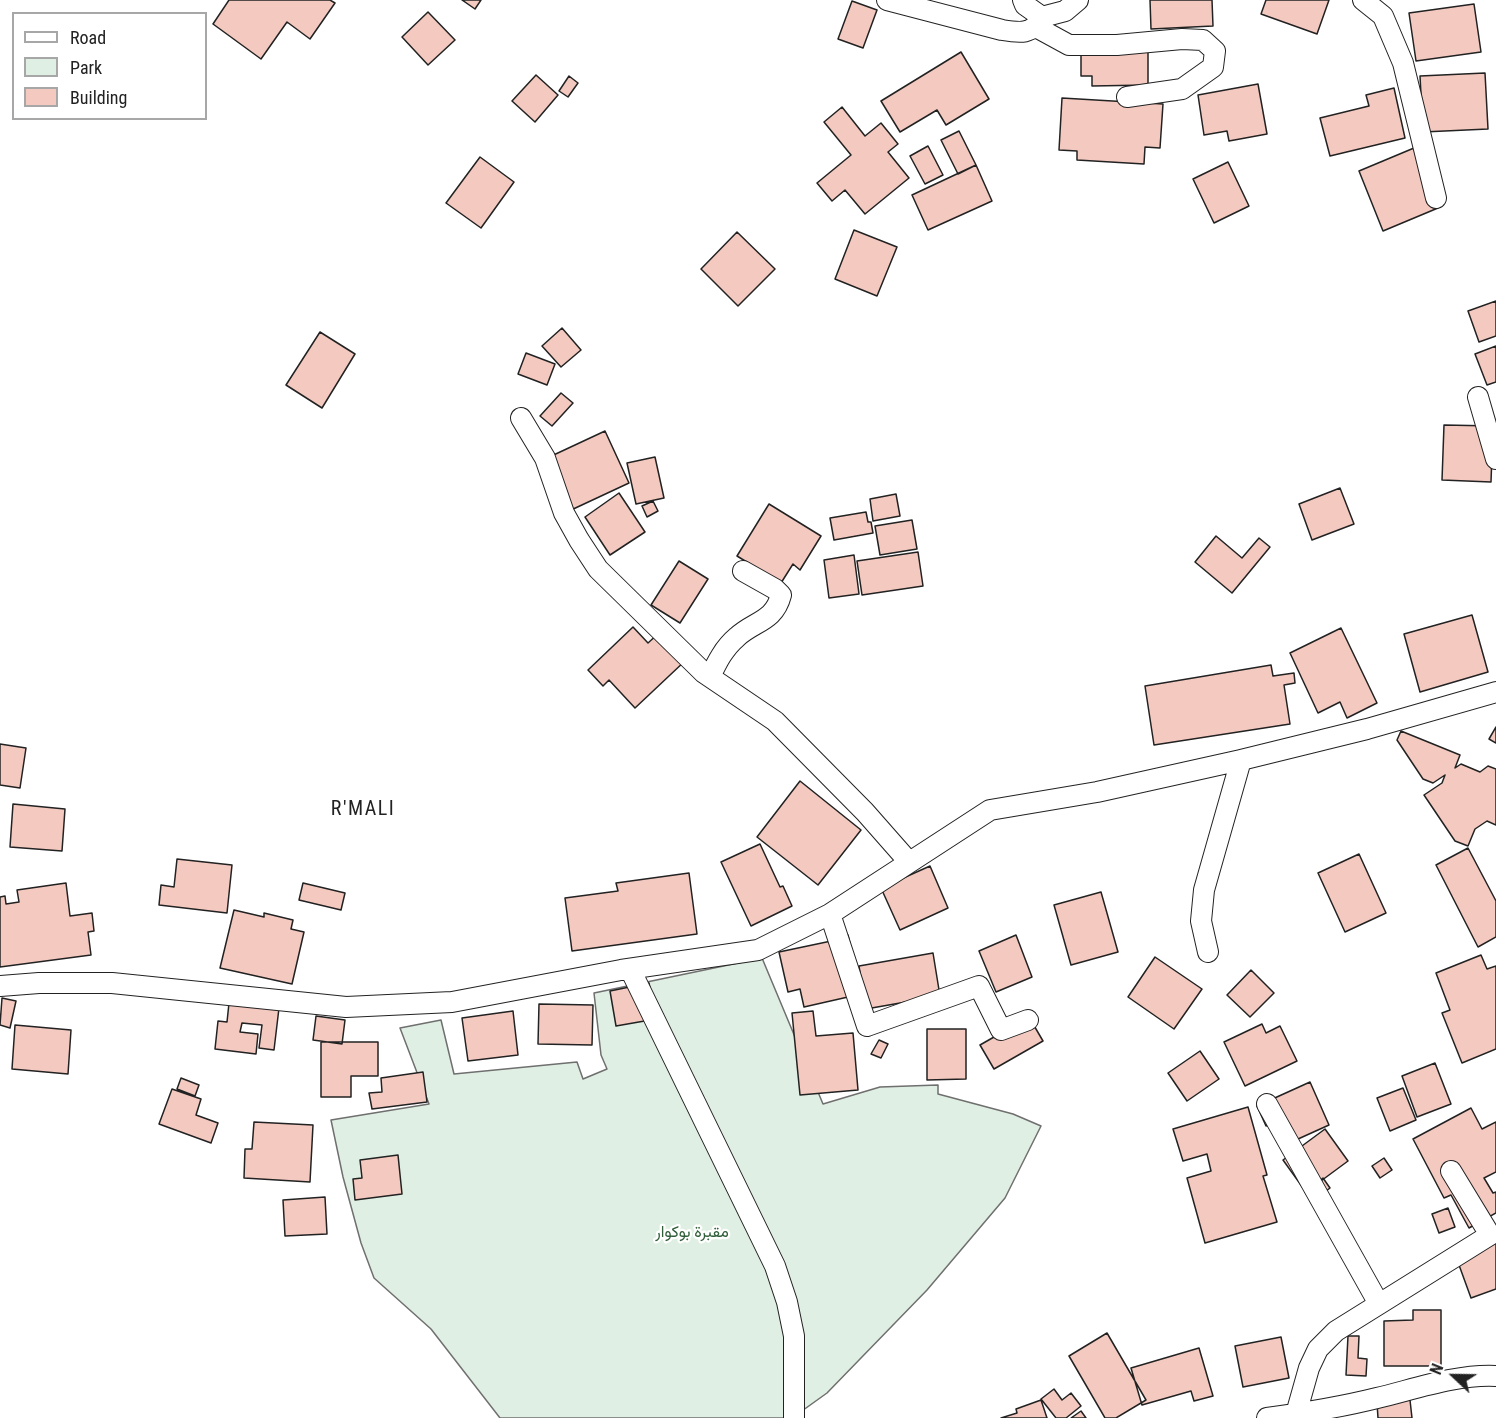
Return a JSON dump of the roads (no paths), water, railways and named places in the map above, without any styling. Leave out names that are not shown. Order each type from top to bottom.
[{"type":"street","points":[[886,0],[1020,33],[1065,11],[1078,0]]},
{"type":"street","points":[[1023,0],[1039,22],[1069,45],[1117,45],[1182,39],[1203,40],[1215,51],[1213,67],[1182,89],[1127,97]]},
{"type":"street","points":[[1363,0],[1383,16],[1402,63],[1436,198]]},
{"type":"street","points":[[1478,397],[1496,459]]},
{"type":"street","points":[[521,418],[545,458],[564,513],[598,569],[710,677],[775,721],[865,812],[909,862]]},
{"type":"street","points":[[710,677],[725,649],[738,635],[765,620],[778,607],[781,596],[775,589],[743,571]]},
{"type":"street","points":[[0,986],[39,983],[112,983],[346,1006],[452,1002],[630,969],[758,950],[830,914],[990,810],[1097,792],[1240,760],[1367,729],[1496,692]]},
{"type":"street","points":[[1208,952],[1201,921],[1204,890],[1240,760]]},
{"type":"street","points":[[830,914],[867,1026],[979,986],[1001,1030],[1028,1020]]},
{"type":"street","points":[[630,969],[775,1266],[788,1302],[794,1336],[794,1418]]},
{"type":"street","points":[[1267,1104],[1379,1304]]},
{"type":"street","points":[[1296,1414],[1309,1368],[1318,1349],[1336,1331],[1490,1234],[1451,1171]]},
{"type":"street","points":[[1267,1418],[1335,1408],[1448,1381],[1484,1375],[1496,1376]]},
{"type":"district","name":"R'MALI","points":[[363,810]]},
{"type":"park label","name":"مقبرة بوكوار","points":[[692,1233]]}]
